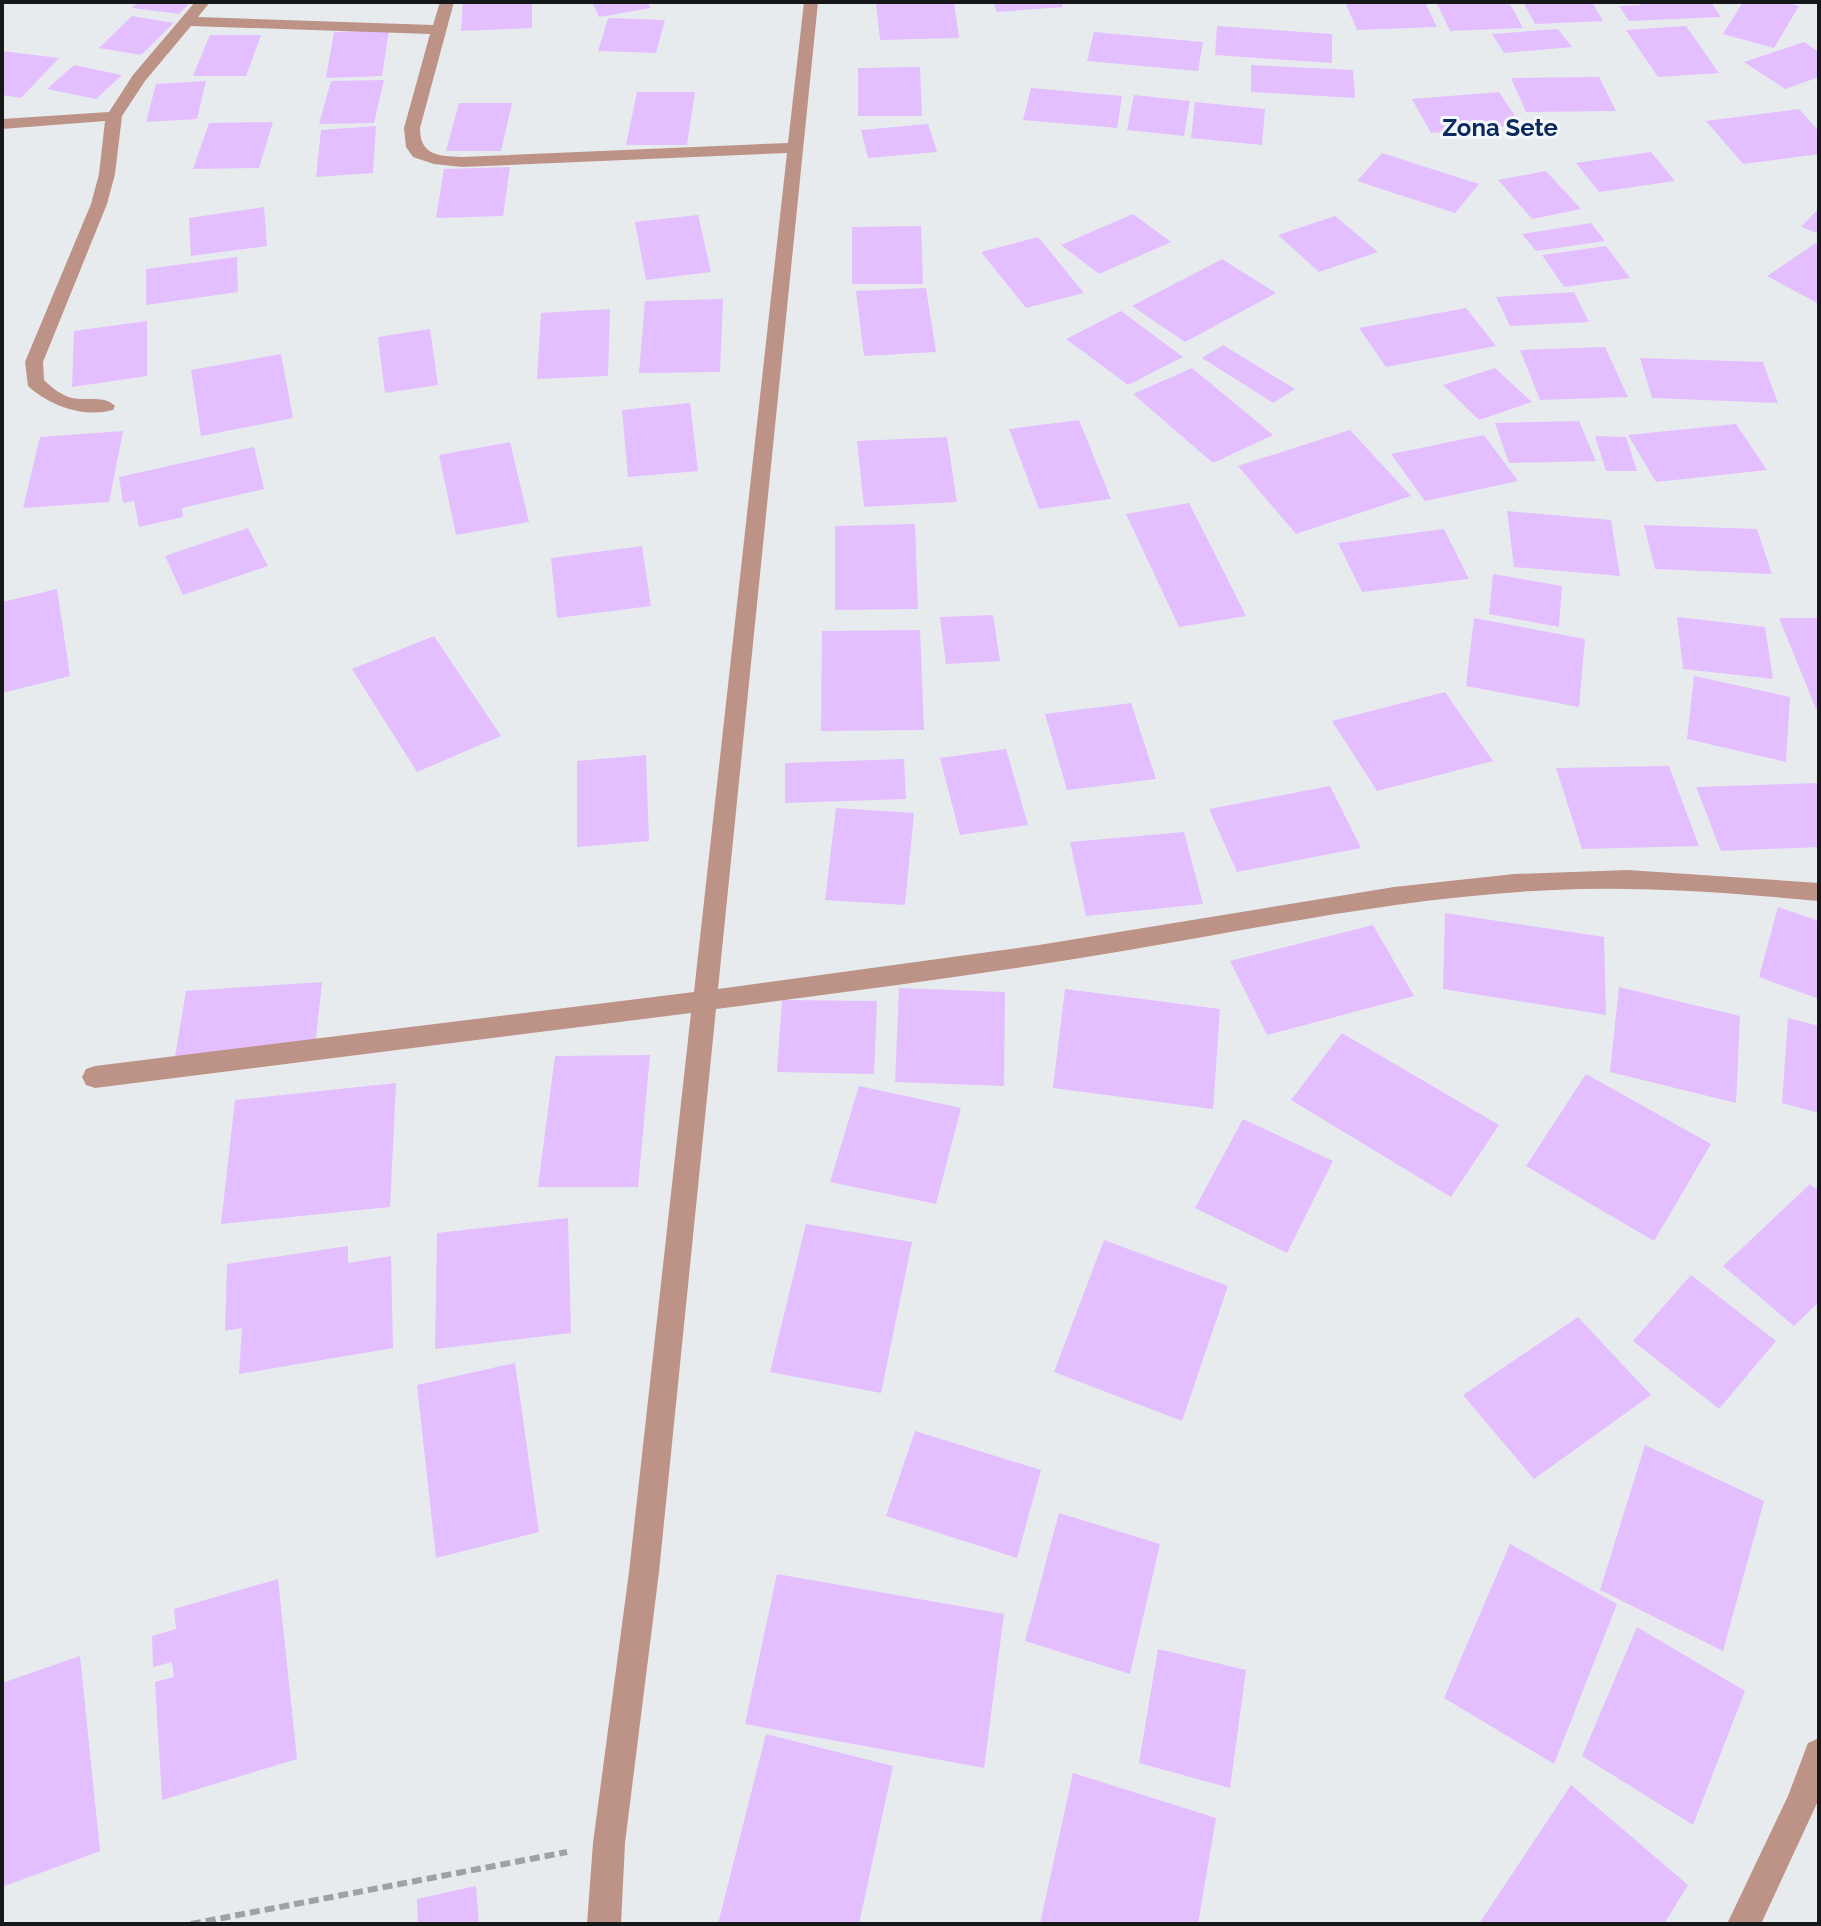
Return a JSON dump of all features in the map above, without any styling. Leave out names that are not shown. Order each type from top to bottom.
[{"type":"street","points":[[106,406],[74,405],[50,398],[35,382],[34,362],[99,204],[107,174],[114,116],[139,78],[203,2]]},
{"type":"street","points":[[447,2],[410,142],[417,152],[434,159],[462,162],[796,148]]},
{"type":"street","points":[[604,1924],[609,1843],[644,1572],[811,2]]},
{"type":"street","points":[[188,21],[438,30]]},
{"type":"street","points":[[2,124],[114,116]]},
{"type":"street","points":[[95,1077],[704,1003],[1056,952],[1365,900],[1518,882],[1642,880],[1819,892]]},
{"type":"street","points":[[1744,1924],[1802,1802],[1819,1754]]},
{"type":"path","points":[[191,1924],[609,1843]]},
{"type":"building","points":[[138,2],[191,2],[179,14],[132,8]]},
{"type":"building","points":[[463,2],[532,2],[532,28],[461,31]]},
{"type":"building","points":[[592,2],[647,2],[651,8],[599,17]]},
{"type":"building","points":[[876,2],[954,2],[959,38],[880,40]]},
{"type":"building","points":[[993,2],[1061,2],[1063,7],[997,12]]},
{"type":"building","points":[[1345,2],[1425,2],[1437,27],[1357,30]]},
{"type":"building","points":[[1436,2],[1509,2],[1523,28],[1450,31]]},
{"type":"building","points":[[1523,2],[1592,2],[1603,21],[1535,24]]},
{"type":"building","points":[[1638,2],[1711,2],[1721,17],[1629,21],[1619,6],[1640,5]]},
{"type":"building","points":[[1743,2],[1784,2],[1799,6],[1774,48],[1723,34]]},
{"type":"building","points":[[132,16],[174,23],[141,55],[99,48]]},
{"type":"building","points":[[608,18],[665,20],[656,53],[598,51]]},
{"type":"building","points":[[1217,26],[1332,34],[1332,63],[1215,55]]},
{"type":"building","points":[[1686,26],[1719,73],[1658,77],[1626,30]]},
{"type":"building","points":[[1558,29],[1572,47],[1504,53],[1492,34]]},
{"type":"building","points":[[389,30],[382,76],[326,78],[334,32]]},
{"type":"building","points":[[1094,32],[1203,42],[1198,71],[1087,61]]},
{"type":"building","points":[[210,35],[261,35],[246,76],[193,76]]},
{"type":"building","points":[[1804,42],[1819,52],[1819,77],[1785,89],[1744,62]]},
{"type":"building","points":[[2,51],[59,58],[21,98],[2,95]]},
{"type":"building","points":[[74,65],[122,75],[96,99],[47,89]]},
{"type":"building","points":[[1251,65],[1353,70],[1355,98],[1251,92]]},
{"type":"building","points":[[920,67],[922,116],[858,116],[858,68]]},
{"type":"building","points":[[1599,77],[1616,111],[1526,112],[1511,78]]},
{"type":"building","points":[[384,80],[374,123],[319,124],[331,81]]},
{"type":"building","points":[[206,81],[197,119],[146,122],[156,84]]},
{"type":"building","points":[[1031,88],[1122,96],[1117,128],[1023,120]]},
{"type":"building","points":[[637,92],[695,92],[687,145],[626,145]]},
{"type":"building","points":[[1499,92],[1521,125],[1431,133],[1412,99]]},
{"type":"building","points":[[1134,95],[1190,101],[1184,136],[1127,130]]},
{"type":"building","points":[[1195,102],[1265,109],[1262,145],[1191,138]]},
{"type":"building","points":[[459,103],[512,103],[501,151],[446,151]]},
{"type":"building","points":[[1799,109],[1819,131],[1819,154],[1743,164],[1706,121]]},
{"type":"building","points":[[273,122],[259,168],[193,169],[209,123]]},
{"type":"building","points":[[928,124],[937,152],[868,158],[861,130]]},
{"type":"building","points":[[376,126],[373,173],[316,177],[321,130]]},
{"type":"building","points":[[1651,152],[1675,181],[1599,192],[1576,163]]},
{"type":"building","points":[[1382,153],[1479,184],[1455,213],[1357,181]]},
{"type":"building","points":[[510,167],[503,216],[436,218],[444,169]]},
{"type":"building","points":[[1546,171],[1581,209],[1532,219],[1498,180]]},
{"type":"building","points":[[264,207],[267,246],[191,256],[189,218]]},
{"type":"building","points":[[1819,208],[1819,234],[1801,227]]},
{"type":"building","points":[[1133,214],[1171,242],[1099,274],[1061,245]]},
{"type":"building","points":[[698,215],[711,272],[646,280],[635,222]]},
{"type":"building","points":[[1335,216],[1378,252],[1319,272],[1278,235]]},
{"type":"building","points":[[1591,223],[1605,241],[1536,251],[1522,234]]},
{"type":"building","points":[[921,226],[923,284],[852,284],[852,227]]},
{"type":"building","points":[[1038,237],[1084,293],[1026,308],[981,252]]},
{"type":"building","points":[[1816,243],[1819,245],[1819,304],[1767,276]]},
{"type":"building","points":[[1606,246],[1630,278],[1564,287],[1542,255]]},
{"type":"building","points":[[237,257],[238,292],[146,305],[146,269]]},
{"type":"building","points":[[1222,259],[1276,293],[1185,342],[1132,306]]},
{"type":"building","points":[[926,288],[936,352],[864,356],[856,291]]},
{"type":"building","points":[[1574,292],[1589,322],[1510,326],[1496,297]]},
{"type":"building","points":[[723,299],[720,372],[639,373],[645,301]]},
{"type":"building","points":[[1466,308],[1496,346],[1386,367],[1359,328]]},
{"type":"building","points":[[610,309],[608,376],[537,379],[541,313]]},
{"type":"building","points":[[1121,311],[1183,357],[1128,385],[1066,339]]},
{"type":"building","points":[[147,321],[147,376],[72,387],[74,331]]},
{"type":"building","points":[[430,329],[438,385],[385,393],[378,337]]},
{"type":"building","points":[[1223,345],[1295,389],[1273,403],[1202,358]]},
{"type":"building","points":[[1605,347],[1628,397],[1540,400],[1520,350]]},
{"type":"building","points":[[281,354],[293,418],[201,436],[191,370]]},
{"type":"building","points":[[1640,358],[1763,362],[1778,403],[1652,398]]},
{"type":"building","points":[[1192,368],[1273,435],[1213,463],[1133,394]]},
{"type":"building","points":[[1495,368],[1532,402],[1479,420],[1443,385]]},
{"type":"building","points":[[690,403],[698,471],[628,477],[622,410]]},
{"type":"building","points":[[1079,420],[1111,499],[1039,509],[1009,429]]},
{"type":"building","points":[[1579,421],[1596,461],[1509,463],[1495,423]]},
{"type":"building","points":[[1736,424],[1767,470],[1656,482],[1628,435]]},
{"type":"building","points":[[1350,430],[1411,496],[1296,534],[1238,466]]},
{"type":"building","points":[[123,431],[109,502],[23,508],[40,437]]},
{"type":"building","points":[[1484,435],[1518,481],[1425,501],[1391,454]]},
{"type":"building","points":[[1595,436],[1626,437],[1637,471],[1606,471]]},
{"type":"building","points":[[947,437],[957,502],[864,507],[857,441]]},
{"type":"building","points":[[510,442],[529,522],[456,535],[439,455]]},
{"type":"building","points":[[254,447],[264,489],[182,508],[183,517],[139,527],[134,501],[123,503],[119,477]]},
{"type":"building","points":[[1189,503],[1246,616],[1179,627],[1126,514]]},
{"type":"building","points":[[1507,511],[1611,520],[1620,576],[1514,567]]},
{"type":"building","points":[[915,524],[918,609],[835,610],[835,526]]},
{"type":"building","points":[[1644,525],[1757,529],[1772,574],[1655,569]]},
{"type":"building","points":[[248,528],[268,566],[183,595],[165,556]]},
{"type":"building","points":[[1444,529],[1469,579],[1362,592],[1338,543]]},
{"type":"building","points":[[642,546],[651,606],[557,618],[551,558]]},
{"type":"building","points":[[1493,574],[1562,586],[1559,627],[1489,614]]},
{"type":"building","points":[[57,589],[70,676],[2,693],[2,602]]},
{"type":"building","points":[[993,615],[1000,661],[946,664],[940,617]]},
{"type":"building","points":[[1677,617],[1765,627],[1773,679],[1683,669]]},
{"type":"building","points":[[1474,618],[1585,639],[1579,707],[1466,686]]},
{"type":"building","points":[[1779,618],[1819,618],[1819,709],[1816,709]]},
{"type":"building","points":[[920,630],[924,730],[821,731],[822,631]]},
{"type":"building","points":[[434,636],[501,736],[417,772],[352,669]]},
{"type":"building","points":[[1694,676],[1790,697],[1786,762],[1687,739]]},
{"type":"building","points":[[1445,692],[1493,761],[1377,791],[1332,721]]},
{"type":"building","points":[[1131,703],[1156,779],[1067,790],[1045,714]]},
{"type":"building","points":[[1006,749],[1028,825],[960,835],[940,758]]},
{"type":"building","points":[[646,755],[649,841],[577,847],[577,761]]},
{"type":"building","points":[[904,759],[906,799],[785,803],[785,763]]},
{"type":"building","points":[[1669,766],[1699,846],[1582,849],[1556,768]]},
{"type":"building","points":[[1819,783],[1819,847],[1721,851],[1696,787]]},
{"type":"building","points":[[1330,786],[1361,848],[1237,872],[1209,809]]},
{"type":"building","points":[[836,808],[914,813],[905,905],[825,900]]},
{"type":"building","points":[[1184,832],[1203,904],[1086,916],[1070,842]]},
{"type":"building","points":[[1778,907],[1819,921],[1819,999],[1759,977]]},
{"type":"building","points":[[1445,913],[1604,937],[1606,1015],[1443,989]]},
{"type":"building","points":[[1373,925],[1414,996],[1267,1035],[1230,961]]},
{"type":"building","points":[[322,982],[315,1047],[175,1057],[186,991]]},
{"type":"building","points":[[1619,987],[1740,1016],[1736,1103],[1610,1072]]},
{"type":"building","points":[[899,988],[1005,992],[1004,1086],[895,1082]]},
{"type":"building","points":[[1065,989],[1220,1009],[1213,1109],[1053,1088]]},
{"type":"building","points":[[782,1000],[877,1001],[874,1074],[777,1072]]},
{"type":"building","points":[[1788,1018],[1819,1026],[1819,1113],[1782,1103]]},
{"type":"building","points":[[1342,1033],[1499,1125],[1451,1197],[1291,1100]]},
{"type":"building","points":[[650,1055],[638,1187],[538,1187],[555,1056]]},
{"type":"building","points":[[1586,1074],[1711,1144],[1654,1241],[1526,1166]]},
{"type":"building","points":[[396,1083],[390,1207],[221,1224],[235,1100]]},
{"type":"building","points":[[859,1086],[961,1108],[936,1204],[830,1182]]},
{"type":"building","points":[[1243,1119],[1333,1161],[1287,1253],[1195,1208]]},
{"type":"building","points":[[1810,1184],[1819,1191],[1819,1302],[1794,1326],[1723,1266]]},
{"type":"building","points":[[568,1218],[571,1333],[435,1349],[437,1233]]},
{"type":"building","points":[[806,1224],[912,1242],[881,1393],[770,1372]]},
{"type":"building","points":[[1104,1240],[1228,1286],[1182,1421],[1054,1372]]},
{"type":"building","points":[[348,1246],[348,1263],[391,1256],[393,1348],[239,1374],[242,1328],[225,1331],[227,1264]]},
{"type":"building","points":[[1691,1275],[1776,1341],[1719,1409],[1633,1341]]},
{"type":"building","points":[[1578,1317],[1651,1395],[1534,1479],[1463,1395]]},
{"type":"building","points":[[515,1363],[539,1532],[436,1558],[417,1385]]},
{"type":"building","points":[[915,1431],[1041,1470],[1017,1558],[886,1516]]},
{"type":"building","points":[[1645,1445],[1764,1501],[1723,1651],[1600,1590]]},
{"type":"building","points":[[1059,1513],[1160,1544],[1130,1674],[1025,1641]]},
{"type":"building","points":[[1510,1544],[1617,1604],[1554,1764],[1444,1698]]},
{"type":"building","points":[[777,1574],[1004,1614],[984,1768],[745,1724]]},
{"type":"building","points":[[278,1579],[297,1759],[162,1800],[155,1682],[174,1677],[172,1662],[153,1667],[152,1636],[176,1629],[174,1609]]},
{"type":"building","points":[[1637,1627],[1745,1691],[1693,1825],[1582,1756]]},
{"type":"building","points":[[1158,1649],[1246,1670],[1230,1788],[1139,1763]]},
{"type":"building","points":[[80,1656],[100,1851],[2,1887],[2,1683]]},
{"type":"building","points":[[766,1734],[893,1766],[859,1924],[718,1924]]},
{"type":"building","points":[[1073,1773],[1216,1818],[1198,1924],[1040,1924]]},
{"type":"building","points":[[1571,1785],[1688,1885],[1664,1924],[1479,1924]]},
{"type":"building","points":[[476,1886],[479,1924],[418,1924],[417,1899]]},
{"type":"district","name":"Zona Sete","points":[[1500,128]]}]
